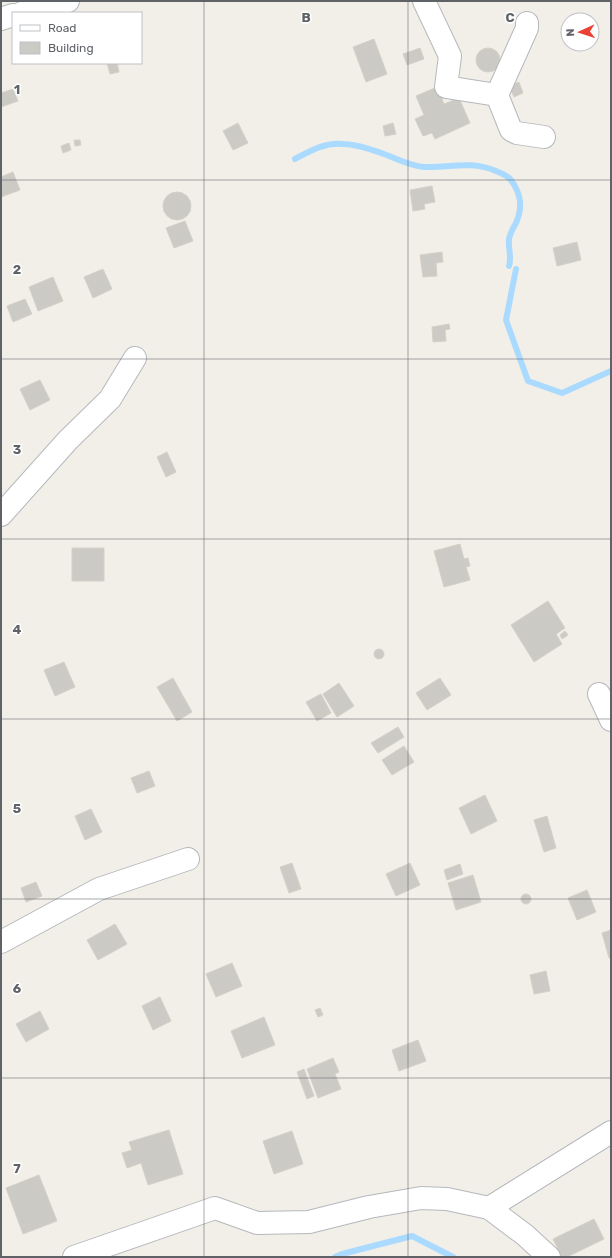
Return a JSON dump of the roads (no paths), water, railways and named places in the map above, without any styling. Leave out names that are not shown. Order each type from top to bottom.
[{"type":"street","points":[[26,12],[68,1]]},
{"type":"street","points":[[424,1],[450,56],[446,87],[497,95]]},
{"type":"street","points":[[1,19],[12,15]]},
{"type":"street","points":[[527,22],[527,28],[497,95],[511,130],[517,133],[544,137]]},
{"type":"street","points":[[1,515],[68,440],[110,399],[135,358]]},
{"type":"street","points":[[599,694],[611,720]]},
{"type":"street","points":[[1,942],[99,889],[188,859]]},
{"type":"street","points":[[489,1208],[611,1132]]},
{"type":"street","points":[[74,1257],[215,1208],[257,1223],[309,1222],[369,1206],[421,1198],[447,1199],[489,1208],[525,1235],[549,1257]]},
{"type":"waterway","points":[[295,159],[312,150],[330,144],[347,144],[384,154],[409,164],[424,167],[469,165],[496,171],[511,180],[517,190],[520,201],[520,212],[509,239],[509,266]]},
{"type":"waterway","points":[[516,269],[506,320],[528,381],[562,393],[611,371]]},
{"type":"waterway","points":[[335,1257],[412,1236],[453,1257]]}]
